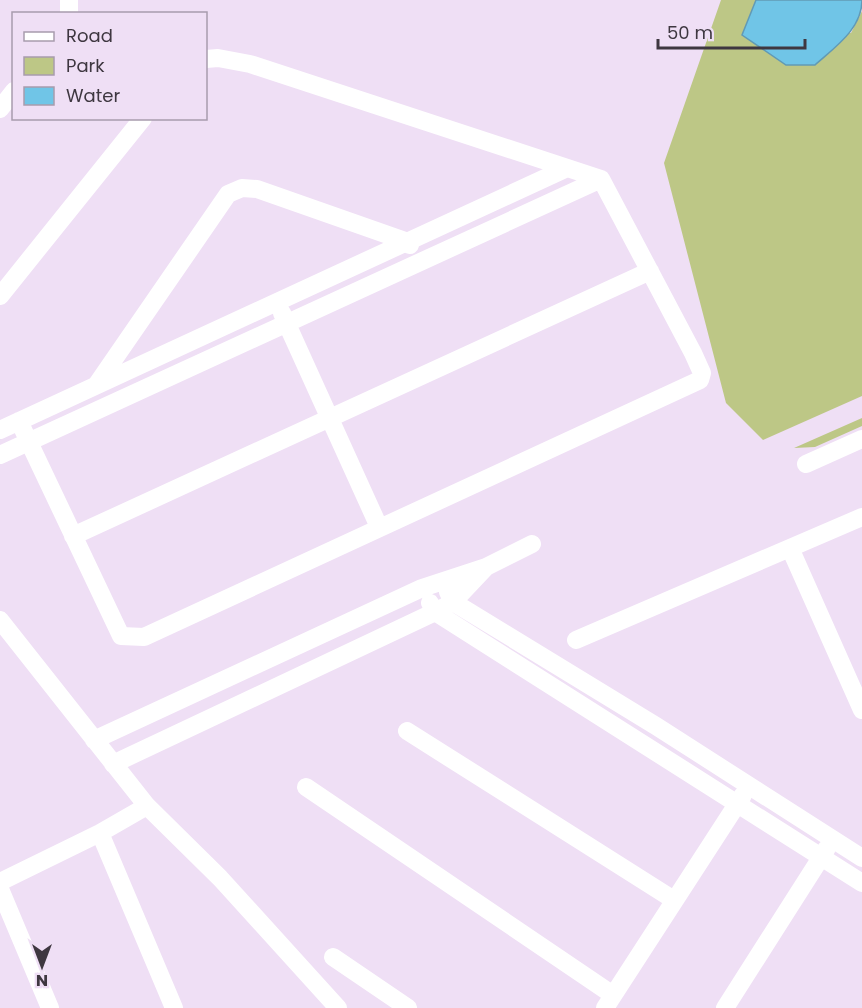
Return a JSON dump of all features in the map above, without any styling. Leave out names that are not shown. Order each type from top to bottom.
[{"type":"street","points":[[19,421],[121,636],[132,638],[144,637],[700,380],[702,373],[693,353],[602,179],[250,64],[218,58],[207,59]]},
{"type":"street","points":[[0,108],[12,93]]},
{"type":"street","points":[[0,296],[141,120]]},
{"type":"street","points":[[0,430],[567,168]]},
{"type":"street","points":[[0,455],[602,179]]},
{"type":"street","points":[[95,386],[228,194],[242,188],[257,189],[408,242],[420,263]]},
{"type":"street","points":[[74,536],[650,271]]},
{"type":"street","points":[[278,302],[380,527]]},
{"type":"street","points":[[95,386],[107,405]]},
{"type":"street","points":[[806,464],[862,439]]},
{"type":"street","points":[[576,640],[862,517]]},
{"type":"street","points":[[94,741],[422,588],[486,567],[532,543]]},
{"type":"street","points":[[790,548],[862,710]]},
{"type":"street","points":[[113,764],[435,612],[453,602],[486,567]]},
{"type":"street","points":[[443,581],[453,602],[862,858]]},
{"type":"street","points":[[422,588],[435,612],[862,883]]},
{"type":"street","points":[[0,620],[147,806],[220,878],[338,1008]]},
{"type":"street","points":[[407,731],[674,900]]},
{"type":"street","points":[[306,787],[609,1001],[736,803],[750,787]]},
{"type":"street","points":[[0,882],[100,833],[147,806]]},
{"type":"street","points":[[100,833],[174,1008]]},
{"type":"street","points":[[725,1008],[832,839]]},
{"type":"street","points":[[0,889],[50,1008]]},
{"type":"street","points":[[333,957],[408,1008]]},
{"type":"green space","points":[[721,0],[756,0],[742,35],[851,33],[862,11],[862,396],[763,440],[726,403],[664,163]]},
{"type":"green space","points":[[862,418],[862,426],[815,447],[794,448]]},
{"type":"water","points":[[756,0],[862,0],[861,10],[852,29],[815,65],[786,65],[742,35]]}]
